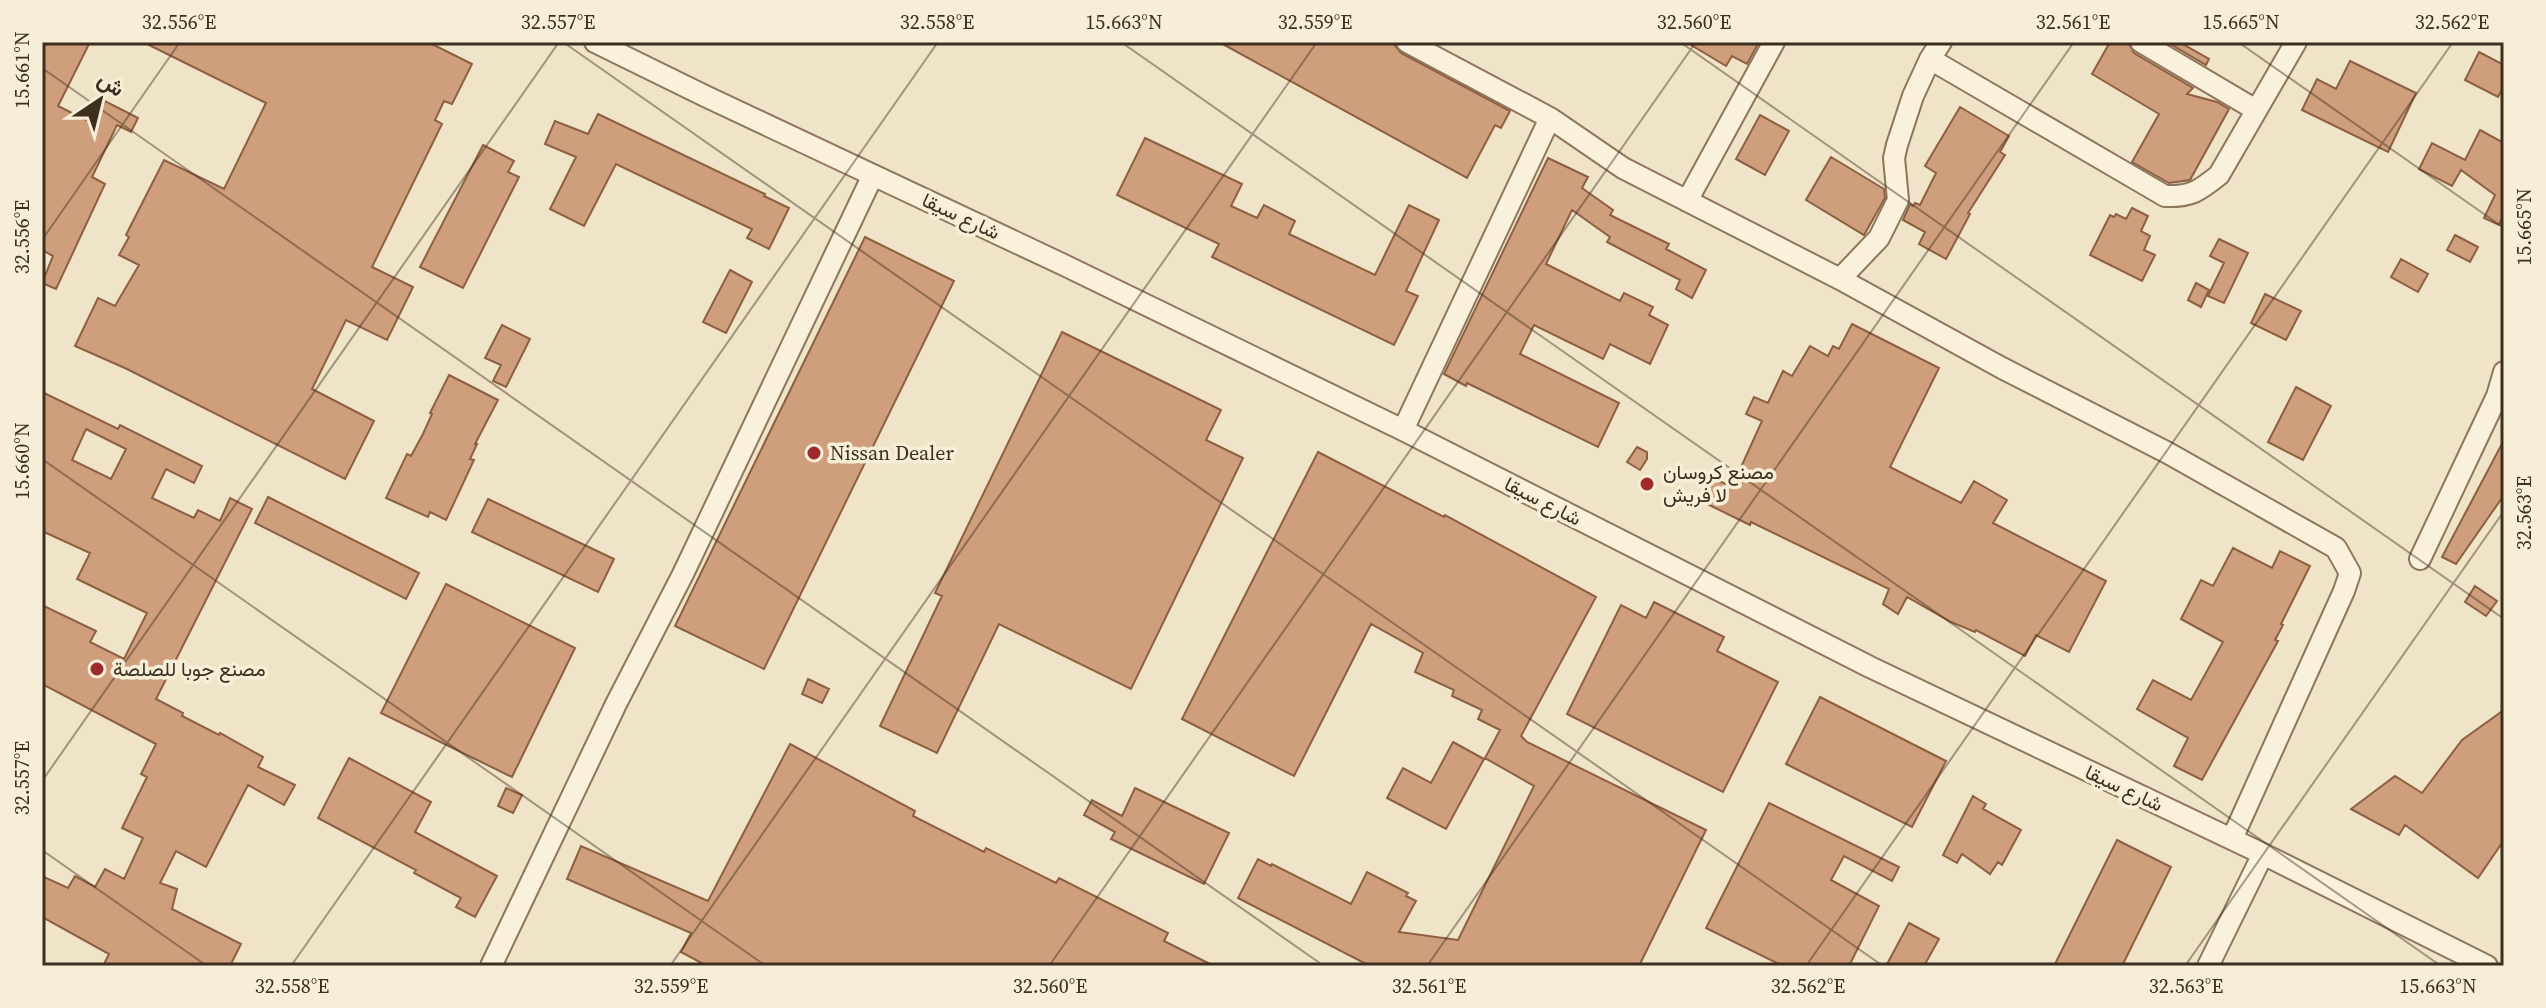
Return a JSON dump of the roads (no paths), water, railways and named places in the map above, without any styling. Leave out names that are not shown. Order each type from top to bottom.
[{"type":"street","name":"شارع سيقا","points":[[595,42],[1403,430],[1870,667],[2263,854],[2487,966]]},
{"type":"street","points":[[1407,42],[1550,118],[1623,168],[2168,453],[2336,548],[2350,573],[2344,591],[2232,839]]},
{"type":"street","points":[[1687,201],[1774,42]]},
{"type":"street","points":[[2141,42],[2256,110]]},
{"type":"street","points":[[1840,279],[1879,238],[1898,200],[1894,158],[1897,145],[1913,96],[1936,50],[2165,196],[2183,197],[2219,175],[2296,42]]},
{"type":"street","points":[[1403,430],[1550,118]]},
{"type":"street","points":[[491,966],[616,704],[683,574],[873,175]]},
{"type":"street","points":[[2420,559],[2497,396],[2504,372]]},
{"type":"street","points":[[2208,966],[2263,854]]},
{"type":"place","name":"Nissan Dealer","points":[[814,453]]},
{"type":"place","name":"مصنع كروسان لا فريش","points":[[1647,484]]},
{"type":"place","name":"مصنع جوبا للصلصة","points":[[97,669]]}]
